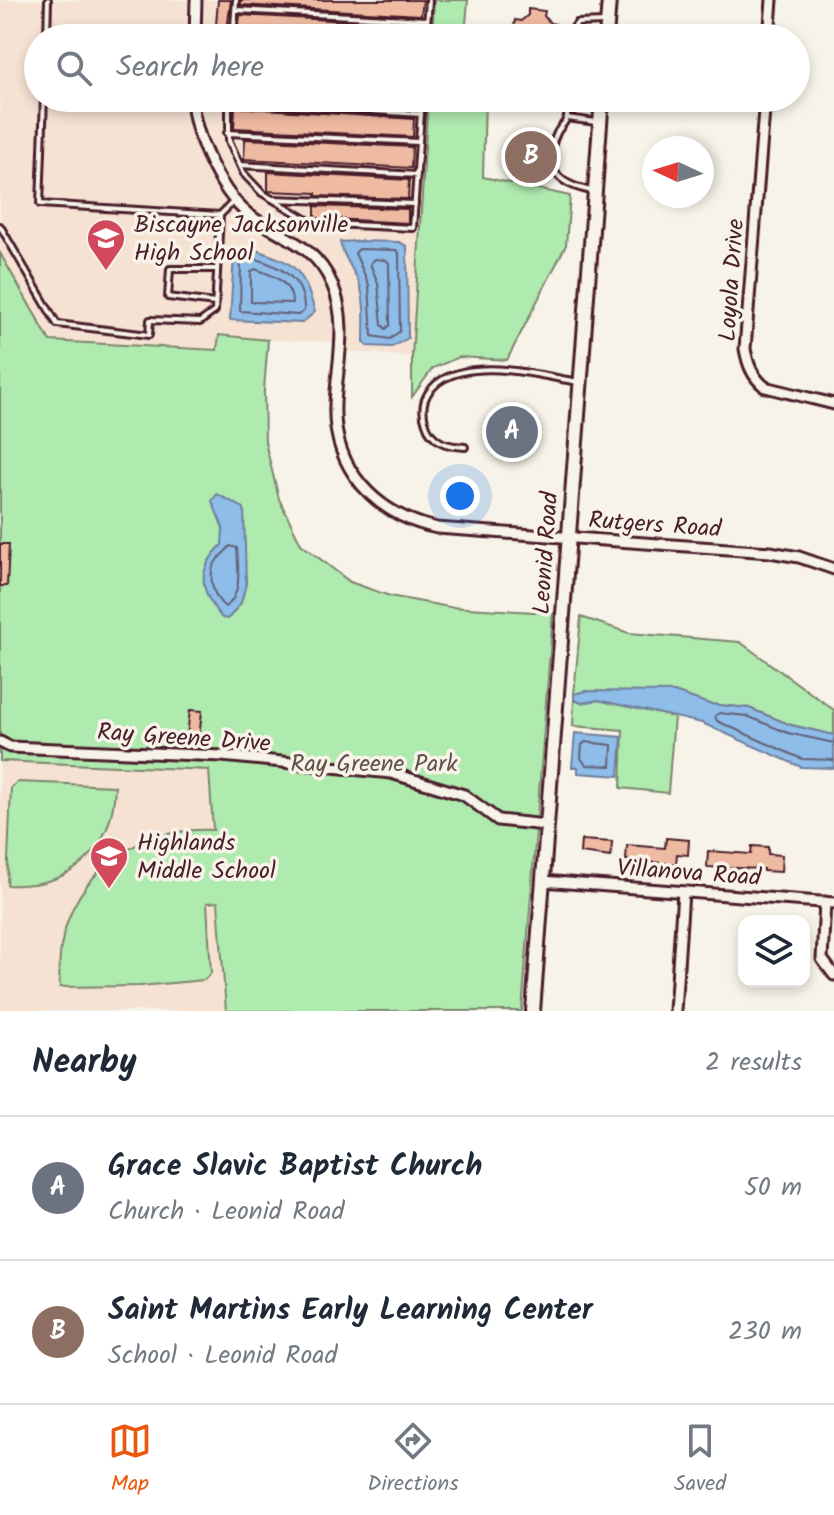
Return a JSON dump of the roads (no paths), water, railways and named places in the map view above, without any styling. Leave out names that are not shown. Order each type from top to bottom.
[{"type":"street","points":[[195,24],[196,0]]},
{"type":"street","points":[[608,22],[609,0]]},
{"type":"street","points":[[770,24],[772,0]]},
{"type":"street","name":"Rutgers Road","points":[[195,112],[200,138],[235,200],[255,219],[296,241],[320,264],[330,279],[341,311],[335,403],[337,433],[349,467],[371,497],[402,518],[437,528],[770,552],[833,567]]},
{"type":"street","name":"Leonid Road","points":[[533,1011],[601,112]]},
{"type":"street","name":"Loyola Drive","points":[[764,112],[745,349],[747,359],[757,380],[765,387],[834,404]]},
{"type":"street","name":"Ray Greene Drive","points":[[0,742],[10,747],[222,756],[391,773],[464,795],[498,820],[546,825]]},
{"type":"street","name":"Villanova Road","points":[[542,881],[829,902]]},
{"type":"street","points":[[675,1011],[683,892]]},
{"type":"street","points":[[829,902],[822,959],[834,975]]},
{"type":"lane","points":[[47,24],[48,0]]},
{"type":"lane","points":[[235,24],[236,0]]},
{"type":"lane","points":[[427,24],[429,0]]},
{"type":"lane","points":[[236,10],[427,20]]},
{"type":"lane","points":[[576,24],[608,22]]},
{"type":"lane","points":[[43,112],[40,204],[220,215]]},
{"type":"lane","points":[[228,112],[227,133],[240,165],[252,184],[271,199],[313,223],[413,228],[421,114],[394,112]]},
{"type":"lane","points":[[567,112],[567,118],[556,134],[553,169],[562,182],[595,192]]},
{"type":"lane","points":[[567,118],[600,123]]},
{"type":"lane","points":[[227,133],[419,142]]},
{"type":"lane","points":[[240,165],[417,175]]},
{"type":"lane","points":[[271,199],[415,204]]},
{"type":"lane","points":[[0,226],[57,324],[149,335],[150,320],[200,322],[215,311],[220,215],[235,200]]},
{"type":"lane","points":[[215,303],[168,297],[170,269],[217,269]]},
{"type":"lane","points":[[465,447],[439,442],[428,430],[422,413],[424,398],[430,387],[443,378],[478,370],[502,370],[580,382]]},
{"type":"water","points":[[340,242],[399,242],[407,246],[408,338],[392,347],[367,346],[364,342],[361,290]]},
{"type":"water","points":[[250,248],[286,262],[300,275],[315,312],[302,323],[230,320],[234,254]]},
{"type":"water","points":[[217,494],[244,508],[246,584],[241,603],[228,619],[222,618],[209,599],[204,581],[204,572],[213,554],[222,545],[223,528],[212,501]]},
{"type":"water","points":[[585,691],[674,692],[709,704],[749,708],[791,725],[834,735],[834,768],[801,767],[702,723],[598,700],[582,703],[574,700],[574,694]]},
{"type":"water","points":[[575,733],[622,737],[619,776],[578,773],[578,767],[572,767]]},
{"type":"place","name":"Saint Martins Early Learning Center","points":[[531,157]]},
{"type":"place","name":"Biscayne Jacksonville High School","points":[[106,272]]},
{"type":"place","name":"Grace Slavic Baptist Church","points":[[512,432]]},
{"type":"place","name":"Highlands Middle School","points":[[109,890]]},
{"type":"park label","name":"Ray Greene Park","points":[[374,763]]}]
